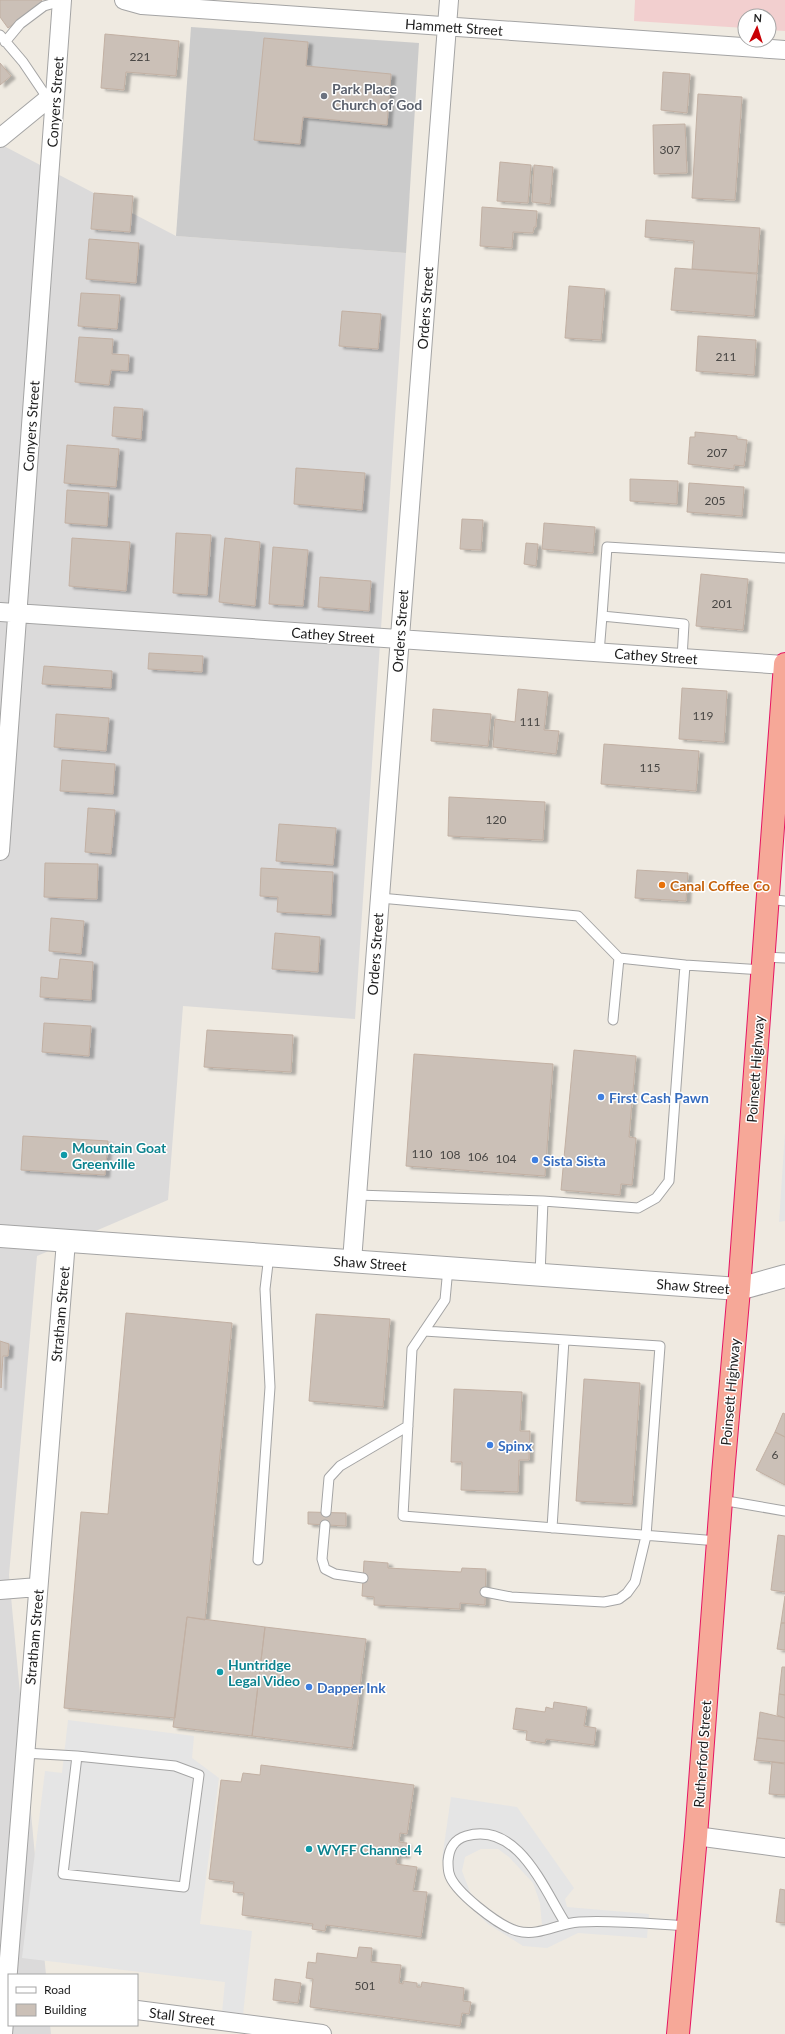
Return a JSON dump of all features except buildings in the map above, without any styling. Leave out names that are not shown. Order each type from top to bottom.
[{"type":"highway","name":"Poinsett Highway","points":[[723,1474],[739,1289],[763,963],[776,900],[785,665]]},
{"type":"highway","name":"Rutherford Street","points":[[678,2034],[696,1836],[723,1474]]},
{"type":"street","name":"Conyers Street","points":[[0,851],[9,613],[52,96],[62,0]]},
{"type":"street","name":"Hammett Street","points":[[124,0],[142,6],[785,50]]},
{"type":"street","name":"Orders Street","points":[[352,1261],[449,0]]},
{"type":"street","points":[[0,138],[52,96]]},
{"type":"street","name":"Cathey Street","points":[[9,613],[785,665]]},
{"type":"street","name":"Shaw Street","points":[[0,1236],[739,1289],[785,1276]]},
{"type":"street","name":"Stratham Street","points":[[3,2034],[24,1753],[66,1241]]},
{"type":"street","points":[[0,1590],[38,1587]]},
{"type":"street","points":[[696,1836],[785,1848]]},
{"type":"street","name":"Stall Street","points":[[138,2010],[249,2030],[322,2034]]},
{"type":"lane","points":[[52,96],[3,38],[44,6],[62,0]]},
{"type":"lane","points":[[599,653],[607,548],[785,558]]},
{"type":"lane","points":[[602,616],[684,624],[682,658]]},
{"type":"lane","points":[[380,898],[578,916],[619,958],[686,965],[763,963],[785,958]]},
{"type":"lane","points":[[613,1020],[619,958]]},
{"type":"lane","points":[[356,1196],[543,1201],[638,1208],[656,1198],[669,1181],[686,965]]},
{"type":"lane","points":[[540,1275],[543,1201]]},
{"type":"lane","points":[[258,1560],[270,1387],[265,1289],[269,1255]]},
{"type":"lane","points":[[448,1268],[445,1300],[412,1349],[403,1516],[718,1541]]},
{"type":"lane","points":[[424,1331],[660,1346],[646,1536],[635,1582],[619,1599],[604,1602],[511,1597],[485,1592]]},
{"type":"lane","points":[[552,1528],[564,1340]]},
{"type":"lane","points":[[326,1512],[329,1478],[340,1466],[408,1426]]},
{"type":"lane","points":[[721,1500],[785,1511]]},
{"type":"lane","points":[[325,1525],[322,1560],[326,1569],[335,1574],[363,1578]]},
{"type":"lane","points":[[24,1753],[77,1756],[175,1766],[199,1775],[184,1887],[63,1874],[77,1756]]},
{"type":"lane","points":[[566,1924],[523,1856],[510,1843],[499,1837],[485,1833],[475,1833],[460,1838],[452,1844],[448,1853],[448,1864],[449,1874],[455,1884],[471,1901],[501,1923],[517,1931],[535,1932],[550,1930],[566,1924],[579,1922],[648,1923],[688,1926]]},
{"type":"shaded area","points":[[635,0],[785,0],[785,31],[777,30],[777,8],[737,8],[737,27],[634,21]]},
{"type":"shaded area","points":[[191,27],[419,43],[406,253],[176,236]]},
{"type":"shaded area","points":[[0,144],[176,236],[406,253],[355,1019],[183,1006],[168,1200],[37,1256],[9,1575],[46,1974],[8,1974],[8,2026],[50,2026],[51,2034],[0,2034]]},
{"type":"shaded area","points":[[785,1132],[785,1221],[779,1222]]},
{"type":"shaded area","points":[[68,1720],[194,1736],[192,1758],[219,1778],[200,1924],[252,1931],[243,2015],[222,2013],[225,1982],[22,1958],[45,1771],[62,1773]]},
{"type":"shaded area","points":[[451,1797],[517,1807],[574,1888],[565,1899],[567,1907],[649,1914],[647,1938],[578,1933],[547,1948],[523,1946],[488,1924],[467,1904],[450,1882],[442,1859]],"holes":[[[481,1849],[498,1849],[509,1857],[533,1883],[540,1903],[542,1925],[532,1932],[490,1913],[470,1892],[462,1871],[465,1857]]]},
{"type":"place","name":"Park Place Church of God","points":[[324,96]]},
{"type":"place","name":"Canal Coffee Co","points":[[662,885]]},
{"type":"place","name":"First Cash Pawn","points":[[601,1097]]},
{"type":"place","name":"Mountain Goat Greenville","points":[[64,1155]]},
{"type":"place","name":"Sista Sista","points":[[535,1160]]},
{"type":"place","name":"Spinx","points":[[490,1445]]},
{"type":"place","name":"Huntridge Legal Video","points":[[220,1672]]},
{"type":"place","name":"Dapper Ink","points":[[309,1687]]},
{"type":"place","name":"WYFF Channel 4","points":[[309,1849]]}]
